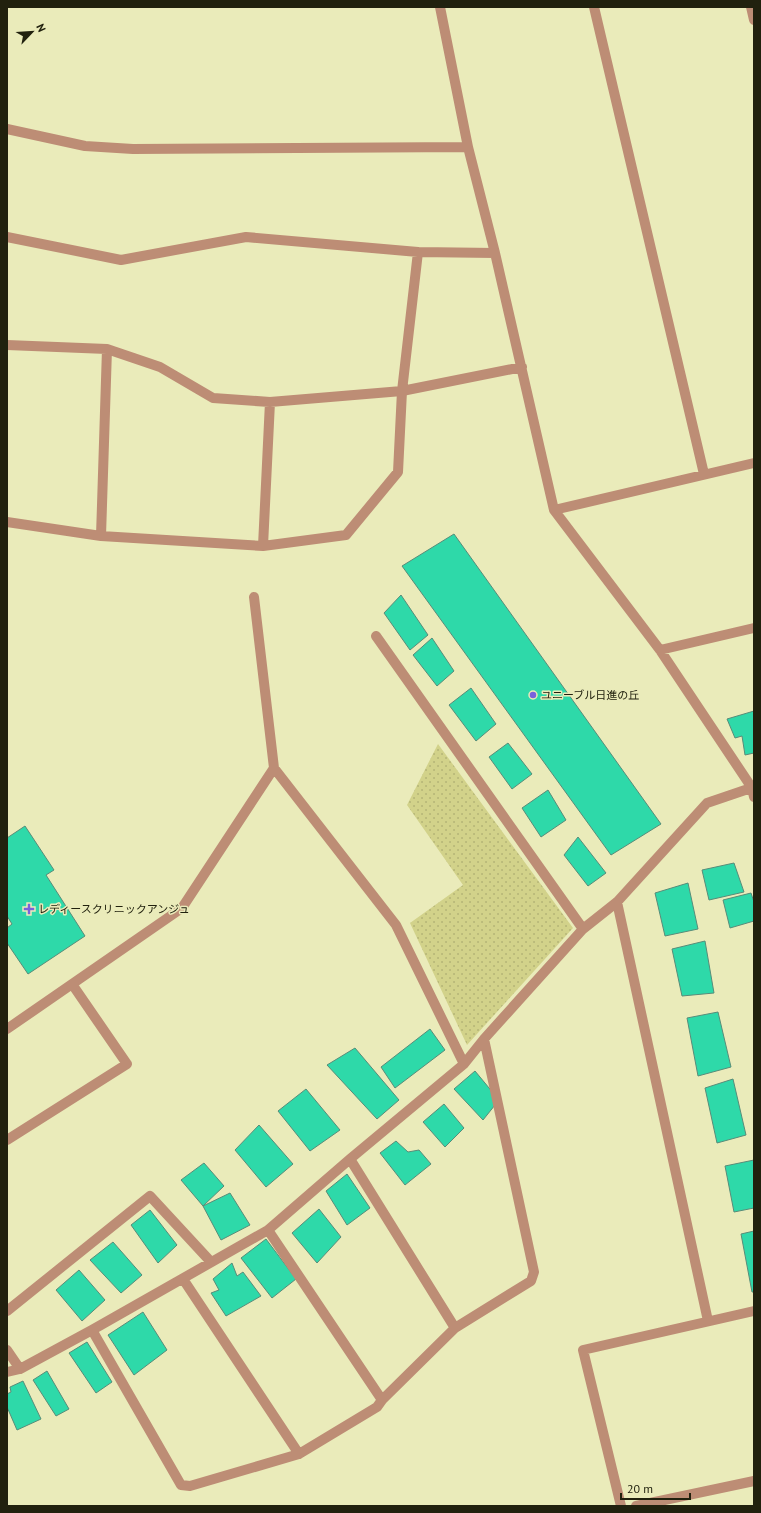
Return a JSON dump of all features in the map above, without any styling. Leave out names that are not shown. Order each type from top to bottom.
[{"type":"street","points":[[7,1372],[20,1369],[92,1330],[268,1230],[464,1064],[484,1039],[582,929],[617,902],[707,803],[753,791],[660,650],[554,510],[495,253],[468,147],[440,7]]},
{"type":"street","points":[[594,7],[704,474]]},
{"type":"street","points":[[751,7],[754,20]]},
{"type":"street","points":[[7,130],[85,146],[133,148],[468,147]]},
{"type":"street","points":[[7,237],[121,260],[246,237],[418,252],[495,253]]},
{"type":"street","points":[[7,522],[101,536],[263,546],[346,535],[398,472],[402,391],[418,252]]},
{"type":"street","points":[[7,345],[107,349],[160,367],[213,398],[270,402],[402,391],[522,368]]},
{"type":"street","points":[[101,536],[107,349]]},
{"type":"street","points":[[263,546],[270,402]]},
{"type":"street","points":[[554,510],[754,463]]},
{"type":"street","points":[[254,597],[274,768],[396,925],[464,1064]]},
{"type":"street","points":[[660,650],[754,628]]},
{"type":"street","points":[[376,636],[582,929]]},
{"type":"street","points":[[7,1029],[182,908],[274,768]]},
{"type":"street","points":[[617,902],[708,1321]]},
{"type":"street","points":[[7,1140],[127,1064],[72,984]]},
{"type":"street","points":[[92,1330],[181,1485],[190,1486],[299,1454],[377,1407],[382,1400],[455,1328],[531,1281],[534,1272],[484,1039]]},
{"type":"street","points":[[350,1159],[455,1328]]},
{"type":"street","points":[[7,1311],[150,1196],[211,1262]]},
{"type":"street","points":[[268,1230],[382,1400]]},
{"type":"street","points":[[183,1279],[299,1454]]},
{"type":"street","points":[[621,1506],[583,1350],[754,1311]]},
{"type":"street","points":[[7,1350],[20,1369]]},
{"type":"street","points":[[636,1506],[754,1481]]},
{"type":"shaded area","points":[[438,744],[573,928],[467,1045],[410,923],[463,885],[407,805]]},
{"type":"building","name":"ユニーブル日進の丘","points":[[454,534],[661,824],[611,855],[402,566]]},
{"type":"building","points":[[401,595],[428,635],[410,650],[384,613]]},
{"type":"building","points":[[432,638],[454,671],[437,686],[413,655]]},
{"type":"building","points":[[471,688],[496,724],[476,741],[449,705]]},
{"type":"building","points":[[754,711],[754,753],[745,755],[742,736],[735,738],[727,719]]},
{"type":"building","points":[[508,743],[532,774],[512,789],[489,757]]},
{"type":"building","points":[[548,790],[566,820],[541,837],[522,808]]},
{"type":"building","points":[[25,826],[54,870],[46,875],[85,936],[28,974],[7,943],[7,928],[12,924],[7,916],[7,838]]},
{"type":"building","points":[[578,837],[606,873],[588,886],[564,855]]},
{"type":"building","points":[[734,863],[744,892],[709,900],[702,870]]},
{"type":"building","points":[[688,883],[698,929],[665,936],[655,893]]},
{"type":"building","points":[[751,893],[754,902],[754,921],[730,928],[723,900]]},
{"type":"building","points":[[705,941],[714,993],[682,996],[672,949]]},
{"type":"building","points":[[718,1012],[731,1067],[698,1076],[687,1018]]},
{"type":"building","points":[[430,1029],[445,1050],[395,1088],[381,1067]]},
{"type":"building","points":[[355,1048],[399,1100],[377,1119],[327,1065]]},
{"type":"building","points":[[475,1071],[499,1100],[483,1120],[454,1089]]},
{"type":"building","points":[[733,1079],[746,1135],[717,1143],[705,1088]]},
{"type":"building","points":[[306,1089],[340,1130],[310,1151],[278,1111]]},
{"type":"building","points":[[444,1104],[464,1128],[445,1147],[423,1122]]},
{"type":"building","points":[[259,1125],[293,1164],[266,1187],[235,1150]]},
{"type":"building","points":[[396,1141],[408,1152],[419,1150],[431,1164],[405,1185],[380,1153]]},
{"type":"building","points":[[754,1160],[754,1208],[734,1212],[725,1166]]},
{"type":"building","points":[[204,1163],[224,1186],[203,1206],[181,1180]]},
{"type":"building","points":[[347,1174],[370,1208],[347,1225],[326,1191]]},
{"type":"building","points":[[230,1193],[250,1225],[221,1240],[203,1206]]},
{"type":"building","points":[[319,1209],[341,1237],[317,1263],[292,1233]]},
{"type":"building","points":[[150,1210],[177,1245],[158,1263],[131,1225]]},
{"type":"building","points":[[754,1231],[754,1292],[752,1292],[741,1234]]},
{"type":"building","points":[[266,1239],[296,1279],[272,1298],[241,1258]]},
{"type":"building","points":[[113,1242],[142,1275],[121,1293],[90,1260]]},
{"type":"building","points":[[232,1263],[237,1276],[243,1272],[261,1296],[226,1316],[211,1293],[219,1290],[213,1279]]},
{"type":"building","points":[[79,1270],[105,1300],[82,1321],[56,1290]]},
{"type":"building","points":[[143,1312],[167,1350],[134,1375],[108,1335]]},
{"type":"building","points":[[87,1342],[112,1382],[96,1393],[69,1353]]},
{"type":"building","points":[[47,1371],[69,1409],[56,1416],[33,1380]]},
{"type":"building","points":[[23,1381],[41,1419],[17,1430],[7,1407],[7,1394],[11,1392],[10,1387]]},
{"type":"place","name":"ユニーブル日進の丘","points":[[533,695]]},
{"type":"place","name":"レディースクリニックアンジュ","points":[[29,909]]}]
